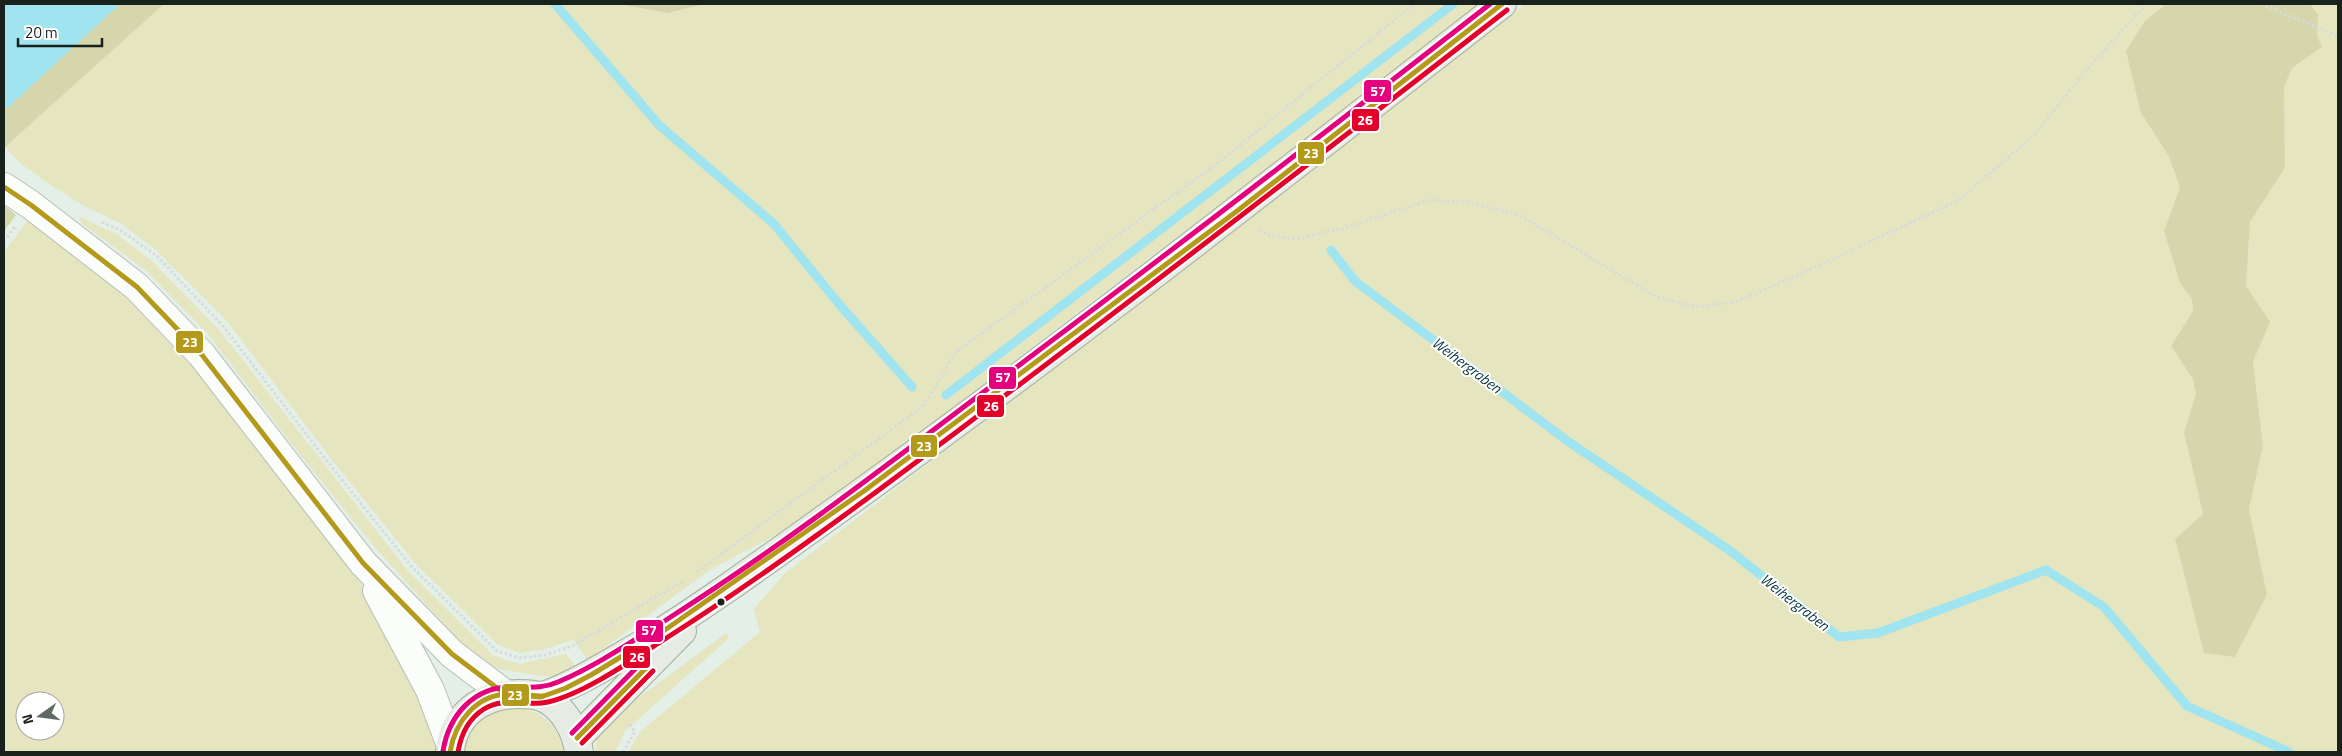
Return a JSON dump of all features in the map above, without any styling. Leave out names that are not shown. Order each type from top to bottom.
[{"type":"main road","points":[[450,748],[462,717],[473,706],[505,694],[541,697],[566,688],[591,675],[716,596],[951,427],[1237,211],[1502,4]]},
{"type":"main road","points":[[541,697],[563,714],[578,745],[716,596]]},
{"type":"street","points":[[4,187],[31,205],[137,286],[202,355],[363,563],[452,654],[505,694]]},
{"type":"street","points":[[363,563],[430,690],[450,748]]},
{"type":"path","points":[[497,651],[520,658],[545,655],[572,646],[689,578],[923,406],[956,352],[1219,162],[1414,4]]},
{"type":"path","points":[[1237,211],[1267,235],[1296,239],[1344,228],[1429,200],[1466,202],[1519,215],[1655,296],[1694,307],[1734,302],[1799,275],[1959,200],[2034,135],[2096,59],[2146,4]]},
{"type":"path","points":[[2261,4],[2338,36]]},
{"type":"green space","points":[[120,4],[164,4],[5,147],[4,111]]},
{"type":"green space","points":[[164,4],[618,4],[668,13],[705,4],[1482,4],[942,416],[786,530],[711,569],[588,660],[573,640],[545,649],[520,653],[498,645],[415,563],[328,455],[226,320],[157,251],[122,224],[84,206],[46,182],[19,162],[5,147]]},
{"type":"green space","points":[[618,4],[705,4],[668,13]]},
{"type":"green space","points":[[1525,4],[2166,4],[2145,21],[2141,113],[2168,155],[2180,187],[2164,231],[2180,283],[2192,299],[2193,311],[2171,346],[2193,379],[2196,394],[2184,432],[2203,514],[2175,539],[2187,587],[2267,594],[2249,509],[2263,445],[2253,362],[2269,322],[2246,286],[2250,222],[2285,168],[2284,87],[2292,68],[2322,47],[2317,36],[2318,15],[2310,4],[2338,4],[2338,752],[628,752],[640,732],[760,632],[754,609],[784,574]]},
{"type":"green space","points":[[2166,4],[2310,4],[2318,15],[2317,36],[2322,47],[2292,68],[2284,87],[2285,168],[2250,222],[2246,286],[2270,322],[2253,362],[2263,445],[2249,509],[2267,594],[2235,657],[2204,653],[2175,539],[2203,514],[2184,432],[2196,394],[2193,379],[2171,346],[2193,311],[2192,299],[2180,283],[2164,231],[2180,187],[2168,155],[2141,113],[2126,51],[2145,21]]},
{"type":"green space","points":[[4,205],[16,215],[4,231]]},
{"type":"green space","points":[[80,217],[118,235],[152,261],[220,331],[408,571],[494,656],[520,664],[566,654],[577,668],[554,676],[542,676],[493,668],[459,641],[372,544],[294,447],[208,334],[144,269],[81,223]]},
{"type":"green space","points":[[28,220],[129,298],[190,364],[352,568],[384,623],[421,697],[436,746],[435,752],[4,752],[4,252]]},
{"type":"green space","points":[[726,633],[729,638],[625,731],[615,752],[595,752],[597,739],[605,727],[637,699]]},
{"type":"green space","points":[[520,706],[537,713],[549,722],[558,735],[564,752],[463,752],[469,731],[482,717],[499,709]]},
{"type":"water","points":[[4,4],[120,4],[4,111]]},
{"type":"waterway","points":[[555,4],[659,125],[774,224],[839,304],[912,387]]},
{"type":"waterway","points":[[946,395],[1453,4]]},
{"type":"waterway","name":"Weihergraben","points":[[1331,250],[1355,281],[1566,440],[1729,550],[1839,637],[1878,633],[2046,570],[2104,607],[2187,706],[2289,752]]},
{"type":"transit line","name":"57","points":[[443,751],[451,726],[466,705],[475,697],[499,688],[547,686],[586,669],[710,591],[796,532],[1128,283],[1490,4]]},
{"type":"transit line","name":"23","points":[[4,187],[31,205],[137,287],[202,355],[363,563],[452,654],[505,694],[541,697],[566,688],[591,675],[662,632],[864,491],[1237,211],[1502,4]]},
{"type":"transit line","name":"26","points":[[458,752],[466,728],[474,717],[484,709],[492,705],[508,702],[548,702],[594,683],[713,607],[802,546],[1080,338],[1507,10]]},
{"type":"transit line","name":"57","points":[[572,733],[643,661]]},
{"type":"transit line","name":"23","points":[[577,738],[648,666]]},
{"type":"transit line","name":"26","points":[[582,743],[653,671]]},
{"type":"transit line","name":"23","points":[[450,752],[462,721],[469,712],[486,699],[508,694],[543,696]]}]
